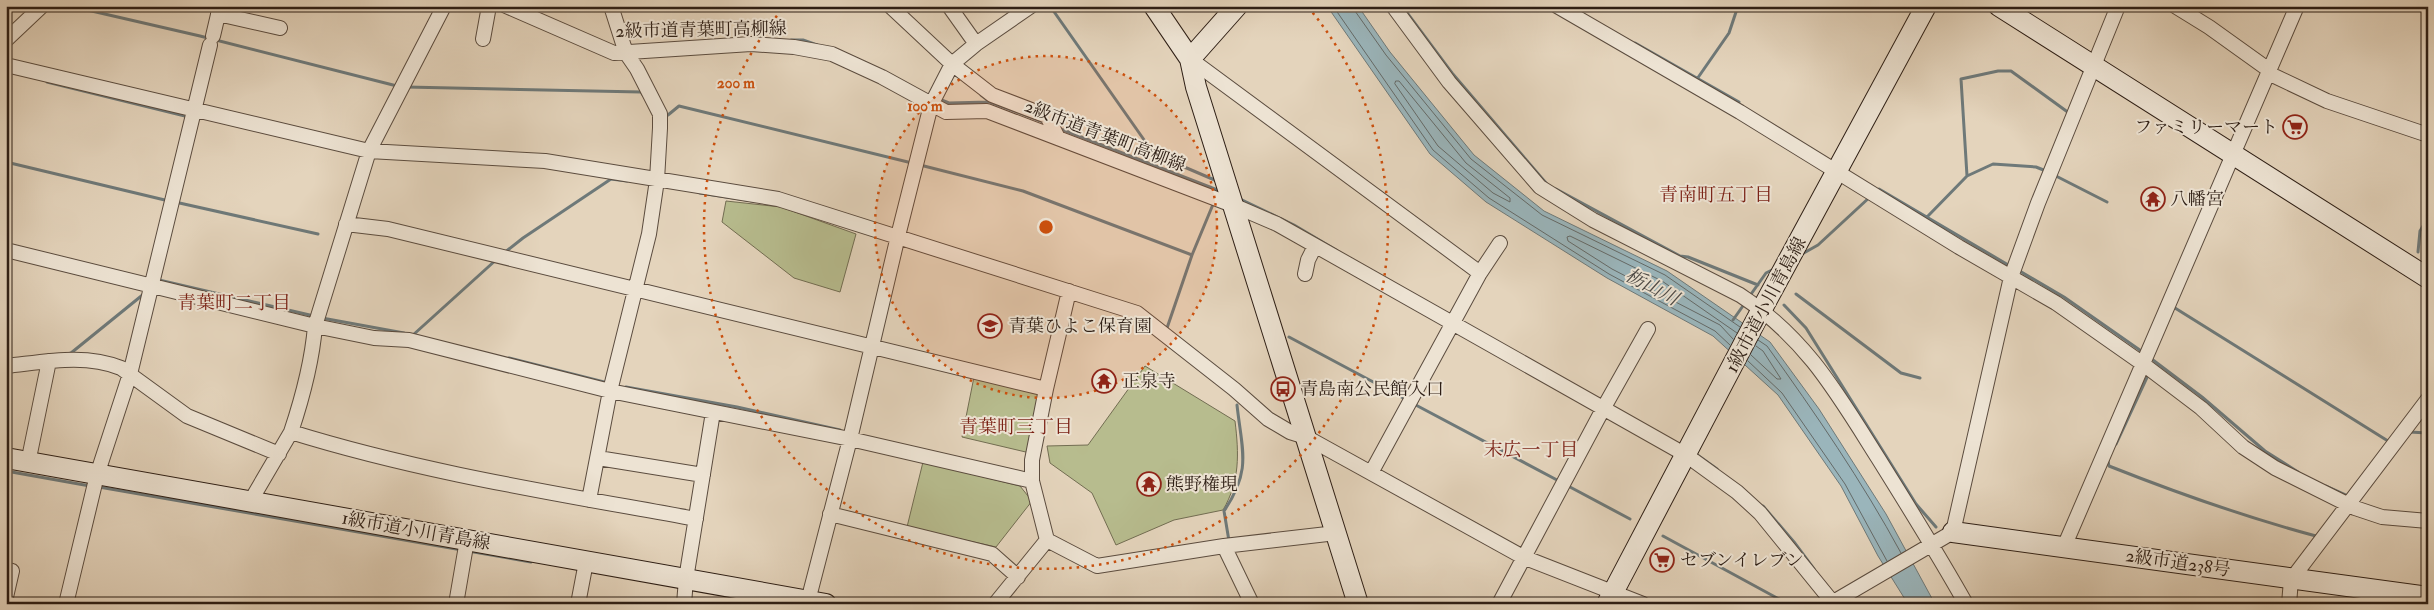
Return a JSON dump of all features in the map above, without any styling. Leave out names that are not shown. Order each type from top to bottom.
[{"type":"street","points":[[6,40],[42,6]]},
{"type":"street","points":[[250,502],[291,432],[304,394],[313,353],[315,326],[369,151],[444,6]]},
{"type":"street","points":[[483,39],[489,6]]},
{"type":"street","name":"2級市道青葉町高柳線","points":[[506,6],[614,53],[624,47],[751,44],[794,46],[832,54],[934,99],[946,112],[987,111],[1058,138],[1232,198],[1452,325],[1690,447],[1760,513],[1833,603]]},
{"type":"street","points":[[890,6],[949,68],[992,95],[1047,116],[1058,138]]},
{"type":"street","points":[[949,6],[976,44]]},
{"type":"street","points":[[817,602],[830,514],[850,439],[894,251],[934,99],[949,68],[976,44],[1031,6]]},
{"type":"street","points":[[1154,6],[1190,59],[1480,273]]},
{"type":"street","points":[[1190,59],[1237,6]]},
{"type":"street","points":[[1393,6],[1449,82],[1540,187],[1593,220],[1740,295],[1804,348],[1830,383],[1966,604]]},
{"type":"street","points":[[1557,6],[1740,112],[1880,200],[2056,303],[2143,364],[2201,408],[2243,447],[2274,468],[2347,505],[2382,517],[2428,521]]},
{"type":"street","name":"1級市道小川青島線","points":[[1610,598],[1727,379],[1758,310],[1782,275],[1926,6]]},
{"type":"street","points":[[1999,6],[2428,278]]},
{"type":"street","points":[[1833,603],[1953,532],[2011,278],[2038,203],[2118,6]]},
{"type":"street","points":[[2175,6],[2209,26],[2269,71],[2327,101],[2428,135]]},
{"type":"street","points":[[2064,547],[2297,6]]},
{"type":"street","points":[[590,500],[610,391],[649,234],[656,187],[660,114],[624,47],[615,9]]},
{"type":"street","points":[[66,604],[97,475],[130,374],[219,10],[280,28]]},
{"type":"street","points":[[1190,59],[1196,87],[1358,604]]},
{"type":"street","points":[[6,65],[369,151],[545,161],[656,187],[778,199],[1137,313],[1234,389],[1268,419],[1290,432],[1306,436],[1523,557],[1610,598],[1642,604]]},
{"type":"street","points":[[346,224],[388,229],[1046,388]]},
{"type":"street","points":[[1371,473],[1480,273],[1500,243]]},
{"type":"street","points":[[1305,274],[1308,260],[1315,246]]},
{"type":"street","points":[[6,250],[153,284],[315,326],[374,338],[409,340],[610,391],[850,439],[1032,481]]},
{"type":"street","points":[[1069,291],[1046,388],[1032,460],[1032,481],[1047,540],[1097,566],[1224,546],[1336,533]]},
{"type":"street","points":[[1499,604],[1648,329]]},
{"type":"street","points":[[6,366],[70,359],[109,363],[130,374],[187,416],[279,454]]},
{"type":"street","points":[[28,462],[49,362]]},
{"type":"street","points":[[2289,604],[2291,580],[2428,399]]},
{"type":"street","points":[[684,604],[686,579],[713,412]]},
{"type":"street","points":[[291,432],[330,444],[456,474],[696,519]]},
{"type":"street","name":"1級市道小川青島線","points":[[6,458],[817,602]]},
{"type":"street","points":[[598,458],[703,475]]},
{"type":"street","points":[[830,514],[992,554],[1018,576]]},
{"type":"street","name":"2級市道238号","points":[[1953,532],[2428,598]]},
{"type":"street","points":[[456,604],[467,540]]},
{"type":"street","points":[[995,604],[1047,540]]},
{"type":"street","points":[[1224,546],[1252,604]]},
{"type":"street","points":[[578,604],[586,562]]},
{"type":"street","points":[[6,570],[12,571],[6,597]]},
{"type":"green space","points":[[726,201],[781,207],[856,234],[840,292],[794,278],[722,222]]},
{"type":"green space","points":[[1145,366],[1235,421],[1237,467],[1233,488],[1223,510],[1174,520],[1116,545],[1092,493],[1050,463],[1047,446],[1088,445]]},
{"type":"green space","points":[[974,377],[1041,394],[1030,453],[962,437]]},
{"type":"green space","points":[[923,462],[1020,486],[1032,501],[996,547],[907,527]]},
{"type":"water","name":"栃山川","points":[[1327,6],[1358,6],[1390,52],[1474,155],[1544,211],[1667,271],[1770,342],[1819,409],[1886,514],[1935,604],[1908,604],[1878,556],[1841,486],[1778,395],[1713,336],[1607,278],[1486,202],[1430,154]]},
{"type":"waterway","points":[[70,6],[200,36],[397,86]]},
{"type":"waterway","points":[[1050,6],[1154,154],[1217,181]]},
{"type":"waterway","points":[[1402,6],[1452,73],[1546,183]]},
{"type":"waterway","points":[[1697,79],[1729,33],[1738,6]]},
{"type":"waterway","points":[[791,40],[803,40],[817,45]]},
{"type":"waterway","points":[[1635,43],[1739,102]]},
{"type":"waterway","points":[[1967,176],[1961,79],[1998,71],[2011,71],[2069,113],[2070,111]]},
{"type":"waterway","points":[[47,82],[189,117]]},
{"type":"waterway","points":[[406,87],[641,92],[643,95]]},
{"type":"waterway","points":[[981,95],[990,102],[1046,123]]},
{"type":"waterway","points":[[939,99],[949,103],[989,102]]},
{"type":"waterway","points":[[668,115],[679,106],[912,163]]},
{"type":"waterway","points":[[1058,128],[1220,191]]},
{"type":"waterway","points":[[6,162],[169,201]]},
{"type":"waterway","points":[[1927,217],[1967,176],[1993,164],[2036,167],[2046,171]]},
{"type":"waterway","points":[[920,165],[1023,191],[1192,255]]},
{"type":"waterway","points":[[2054,175],[2107,202]]},
{"type":"waterway","points":[[504,253],[523,238],[611,179],[627,181]]},
{"type":"waterway","points":[[1556,189],[1680,256],[1688,257],[1758,285]]},
{"type":"waterway","points":[[1876,192],[1879,189],[2010,266]]},
{"type":"waterway","points":[[700,193],[753,201]]},
{"type":"waterway","points":[[1802,254],[1818,245],[1871,196]]},
{"type":"waterway","points":[[1238,198],[1294,225],[1336,250]]},
{"type":"waterway","points":[[175,202],[318,234]]},
{"type":"waterway","points":[[1167,328],[1192,255],[1214,202]]},
{"type":"waterway","points":[[2418,252],[2420,231],[2423,226],[2428,226]]},
{"type":"waterway","points":[[413,335],[497,259]]},
{"type":"waterway","points":[[1749,297],[1766,273],[1774,269]]},
{"type":"waterway","points":[[2018,270],[2064,297],[2144,353]]},
{"type":"waterway","points":[[157,282],[159,280],[314,316]]},
{"type":"waterway","points":[[68,354],[145,293]]},
{"type":"waterway","points":[[1796,294],[1901,373],[1920,378]]},
{"type":"waterway","points":[[1733,320],[1745,303]]},
{"type":"waterway","points":[[1784,305],[1806,328],[1916,504],[1936,527]]},
{"type":"waterway","points":[[2175,308],[2388,441]]},
{"type":"waterway","points":[[322,318],[404,333]]},
{"type":"waterway","points":[[1289,337],[1407,400]]},
{"type":"waterway","points":[[2149,357],[2202,397],[2265,451],[2298,472]]},
{"type":"waterway","points":[[509,358],[608,383]]},
{"type":"waterway","points":[[2116,444],[2149,373]]},
{"type":"waterway","points":[[626,387],[737,407],[840,430]]},
{"type":"waterway","points":[[1412,403],[1557,480]]},
{"type":"waterway","points":[[1229,541],[1224,511],[1239,484],[1243,460],[1237,405]]},
{"type":"waterway","points":[[2409,432],[2428,433]]},
{"type":"waterway","points":[[1696,454],[1717,469]]},
{"type":"waterway","points":[[2108,461],[2109,466],[2186,495],[2237,513],[2316,536]]},
{"type":"waterway","points":[[6,471],[90,486]]},
{"type":"waterway","points":[[2326,486],[2346,495],[2346,500]]},
{"type":"waterway","points":[[99,487],[462,550]]},
{"type":"waterway","points":[[1570,487],[1630,519]]},
{"type":"waterway","points":[[1763,506],[1814,569]]},
{"type":"waterway","points":[[1663,536],[1788,604]]},
{"type":"waterway","points":[[468,551],[531,562]]},
{"type":"place","name":"ファミリーマート","points":[[2295,127]]},
{"type":"place","name":"八幡宮","points":[[2153,199]]},
{"type":"place","name":"青葉ひよこ保育園","points":[[990,326]]},
{"type":"place","name":"正泉寺","points":[[1104,381]]},
{"type":"place","name":"青島南公民館入口","points":[[1283,389]]},
{"type":"place","name":"熊野権現","points":[[1149,484]]},
{"type":"place","name":"セブンイレブン","points":[[1662,560]]},
{"type":"district","name":"青南町五丁目","points":[[1716,195]]},
{"type":"district","name":"青葉町二丁目","points":[[234,303]]},
{"type":"district","name":"青葉町三丁目","points":[[1016,427]]},
{"type":"district","name":"末広一丁目","points":[[1531,450]]}]
